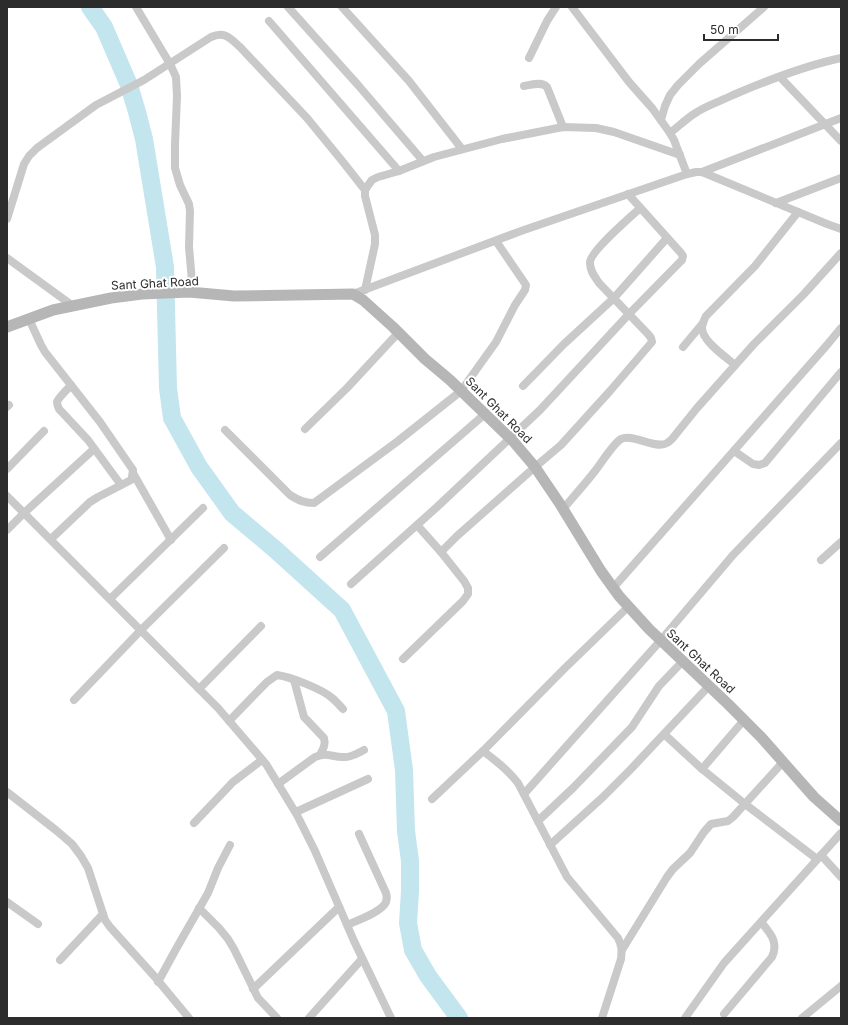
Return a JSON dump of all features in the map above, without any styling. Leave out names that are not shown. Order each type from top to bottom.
[{"type":"street","points":[[136,7],[170,64],[176,77],[177,96],[174,168],[189,204],[190,211],[189,246],[191,293]]},
{"type":"street","points":[[288,7],[358,85],[423,161]]},
{"type":"street","points":[[342,7],[409,81],[462,149]]},
{"type":"street","points":[[529,58],[547,21],[556,7]]},
{"type":"street","points":[[572,7],[670,133],[687,174]]},
{"type":"street","points":[[661,120],[664,106],[678,85],[699,64],[764,7]]},
{"type":"street","points":[[270,21],[399,171]]},
{"type":"street","points":[[7,219],[24,164],[37,148],[96,105],[144,80],[217,34],[230,38],[240,47],[307,118],[365,190]]},
{"type":"street","points":[[670,133],[697,112],[753,87],[823,62],[841,58]]},
{"type":"street","points":[[780,77],[841,141]]},
{"type":"street","points":[[524,86],[542,83],[545,84],[562,127]]},
{"type":"street","points":[[353,294],[628,194],[687,174],[702,172],[841,118]]},
{"type":"street","points":[[365,290],[375,244],[374,229],[365,196],[365,190],[372,180],[378,177],[399,171],[434,157],[462,149],[562,127],[596,128],[614,132],[680,155]]},
{"type":"street","points":[[702,172],[841,229]]},
{"type":"street","points":[[776,203],[841,178]]},
{"type":"street","points":[[351,584],[417,525],[546,404],[629,314],[682,260],[682,253],[628,194]]},
{"type":"street","points":[[441,552],[561,444],[610,391],[652,342],[648,334],[599,283],[593,275],[589,262],[608,239],[640,208]]},
{"type":"street","points":[[735,365],[708,342],[704,336],[702,330],[706,316],[755,266],[798,212]]},
{"type":"street","points":[[523,386],[564,344],[614,298],[667,238]]},
{"type":"street","points":[[225,430],[290,495],[299,501],[314,504],[398,441],[461,391],[496,342],[515,306],[526,290],[526,285],[496,241]]},
{"type":"street","points":[[563,508],[594,473],[615,445],[622,439],[627,438],[662,445],[667,443],[754,344],[804,294],[841,253]]},
{"type":"street","points":[[7,258],[73,306]]},
{"type":"street","name":"Sant Ghat Road","points":[[7,327],[53,310],[111,298],[142,294],[191,293],[234,296],[353,294],[363,300],[399,332],[510,438],[535,467],[563,508],[601,571],[619,596],[649,630],[761,737],[814,797],[841,822]]},
{"type":"street","points":[[29,319],[45,352],[100,422],[131,466],[133,473],[171,540]]},
{"type":"street","points":[[683,347],[703,324]]},
{"type":"street","points":[[613,588],[827,346],[841,328]]},
{"type":"street","points":[[305,429],[347,388],[399,332]]},
{"type":"street","points":[[734,451],[753,464],[759,465],[765,463],[841,372]]},
{"type":"street","points":[[71,385],[59,398],[57,404],[81,432],[121,485]]},
{"type":"street","points":[[320,557],[485,414]]},
{"type":"street","points":[[7,469],[44,431]]},
{"type":"street","points":[[524,794],[661,640],[733,555],[841,443]]},
{"type":"street","points":[[7,530],[24,512],[94,449]]},
{"type":"street","points":[[51,539],[90,502],[131,480],[133,473]]},
{"type":"street","points":[[7,496],[218,708],[262,760],[296,812],[315,851],[362,959],[390,1017]]},
{"type":"street","points":[[110,598],[203,508]]},
{"type":"street","points":[[403,658],[468,594],[468,588],[464,581],[417,525]]},
{"type":"street","points":[[821,560],[841,542]]},
{"type":"street","points":[[74,700],[141,630],[224,548]]},
{"type":"street","points":[[432,799],[483,751],[628,606]]},
{"type":"street","points":[[199,689],[261,626]]},
{"type":"street","points":[[538,821],[573,788],[632,727],[659,686],[683,661]]},
{"type":"street","points":[[229,721],[266,682],[277,675],[321,691],[333,698],[343,709]]},
{"type":"street","points":[[294,680],[304,717],[324,738],[325,746],[320,755]]},
{"type":"street","points":[[550,845],[603,797],[709,686]]},
{"type":"street","points":[[702,769],[744,720]]},
{"type":"street","points":[[664,734],[702,769],[745,804],[819,857],[841,877]]},
{"type":"street","points":[[278,784],[320,755],[325,754],[344,758],[364,750]]},
{"type":"street","points":[[483,751],[511,774],[518,783],[567,877],[622,944],[621,959],[602,1018]]},
{"type":"street","points":[[194,823],[233,782],[262,760]]},
{"type":"street","points":[[622,950],[667,877],[673,869],[690,853],[710,824],[728,821],[733,817],[783,762]]},
{"type":"street","points":[[296,812],[368,779]]},
{"type":"street","points":[[7,792],[72,844],[88,868],[105,920],[188,1018]]},
{"type":"street","points":[[685,1018],[724,963],[841,832]]},
{"type":"street","points":[[347,925],[378,911],[386,903],[387,897],[359,834]]},
{"type":"street","points":[[158,982],[208,893],[218,868],[230,845]]},
{"type":"street","points":[[7,902],[38,924]]},
{"type":"street","points":[[253,989],[339,907]]},
{"type":"street","points":[[199,908],[220,928],[228,939],[258,998],[277,1018]]},
{"type":"street","points":[[60,960],[103,914]]},
{"type":"street","points":[[724,1014],[774,953],[775,944],[773,939],[760,922]]},
{"type":"street","points":[[309,1018],[362,959]]},
{"type":"street","points":[[802,1018],[841,986]]},
{"type":"waterway","points":[[90,7],[104,27],[129,85],[144,139],[165,267],[168,388],[172,418],[199,467],[232,513],[277,551],[342,610],[396,711],[404,770],[406,831],[410,861],[408,923],[413,950],[428,976],[459,1018]]}]
